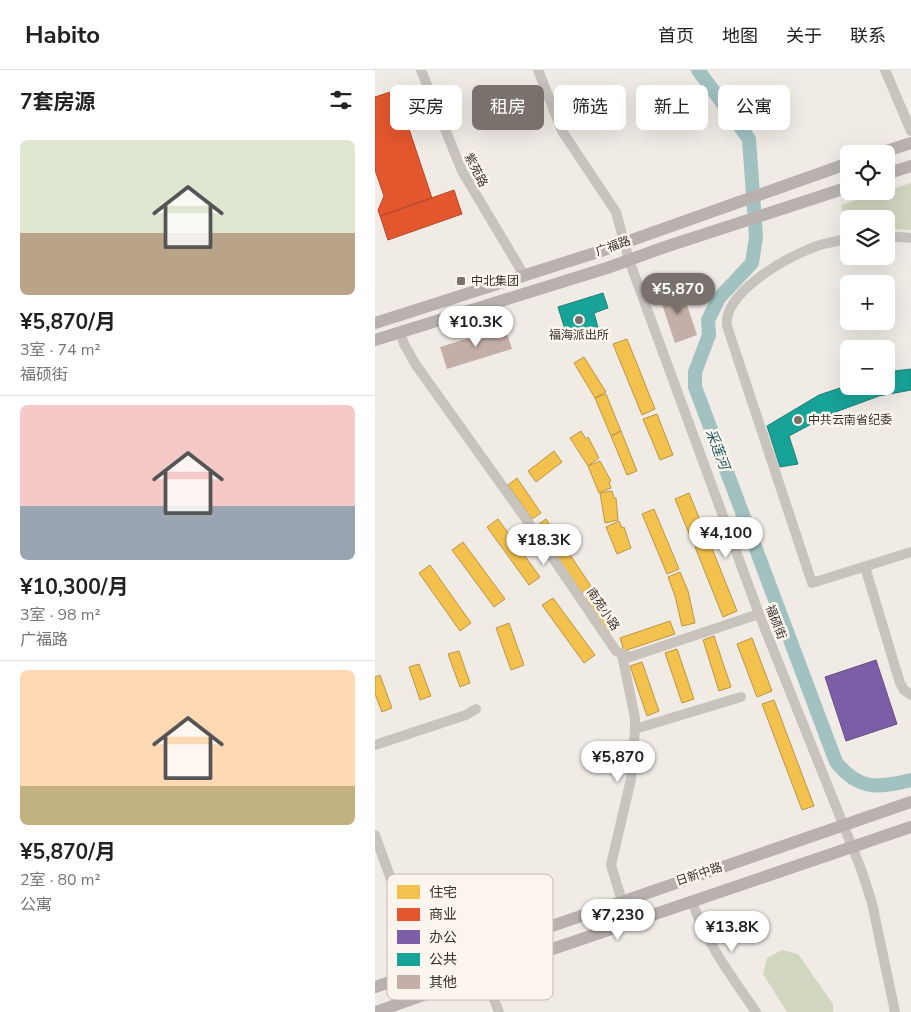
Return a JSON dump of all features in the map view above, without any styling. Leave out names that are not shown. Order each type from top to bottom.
[{"type":"main road","points":[[895,148],[911,143]]},
{"type":"main road","name":"广福路","points":[[375,323],[624,243],[840,166]]},
{"type":"main road","points":[[895,171],[911,166]]},
{"type":"main road","name":"广福路","points":[[375,340],[629,260],[840,189]]},
{"type":"main road","name":"日新中路","points":[[553,925],[911,802]]},
{"type":"main road","name":"日新中路","points":[[553,949],[911,827]]},
{"type":"main road","name":"日新中路","points":[[375,986],[387,982]]},
{"type":"main road","points":[[375,1004],[387,1000]]},
{"type":"main road","name":"日新中路","points":[[375,1012],[409,1000]]},
{"type":"street","name":"紫苑路","points":[[421,70],[462,171],[524,275]]},
{"type":"street","name":"福硕街","points":[[538,70],[561,131],[616,212],[629,260],[759,614],[853,847],[872,903],[895,1012]]},
{"type":"street","points":[[885,70],[911,131]]},
{"type":"street","points":[[895,237],[911,238]]},
{"type":"street","points":[[840,241],[809,249],[772,269],[746,288],[732,305],[726,317],[812,583],[911,552]]},
{"type":"street","name":"南苑小路","points":[[400,332],[404,344],[417,365],[531,526],[616,651],[622,655]]},
{"type":"street","points":[[865,567],[900,683],[904,690],[911,695]]},
{"type":"street","points":[[622,901],[611,865],[631,779],[635,718],[622,655],[631,657],[759,614]]},
{"type":"street","points":[[635,729],[741,697]]},
{"type":"street","points":[[375,744],[466,715],[476,709]]},
{"type":"street","points":[[375,835],[389,874]]},
{"type":"street","points":[[693,901],[708,937],[756,1012]]},
{"type":"street","points":[[494,1000],[499,1012]]},
{"type":"green space","points":[[911,183],[911,230],[895,229],[895,210],[843,210],[841,205],[857,200],[895,200],[895,188]]},
{"type":"green space","points":[[782,950],[798,954],[833,1004],[833,1012],[787,1012],[763,974],[767,958]]},
{"type":"building: 住宅","points":[[627,339],[655,409],[642,415],[613,344]]},
{"type":"building: 住宅","points":[[584,357],[606,392],[595,398],[574,363]]},
{"type":"building: 住宅","points":[[606,394],[621,431],[611,436],[595,398]]},
{"type":"building: 住宅","points":[[657,414],[673,455],[660,460],[643,419]]},
{"type":"building: 住宅","points":[[581,431],[586,439],[588,437],[599,458],[588,466],[570,438]]},
{"type":"building: 住宅","points":[[621,431],[637,471],[627,475],[611,436]]},
{"type":"building: 住宅","points":[[554,451],[562,462],[536,482],[528,471]]},
{"type":"building: 住宅","points":[[600,461],[611,481],[609,482],[611,488],[599,493],[588,466]]},
{"type":"building: 住宅","points":[[517,478],[541,513],[532,519],[508,485]]},
{"type":"building: 住宅","points":[[612,491],[614,498],[616,498],[618,520],[605,523],[600,493]]},
{"type":"building: 住宅","points":[[689,493],[706,535],[692,541],[675,499]]},
{"type":"building: 住宅","points":[[654,509],[679,569],[667,574],[642,514]]},
{"type":"building: 住宅","points":[[498,519],[540,577],[529,585],[487,527]]},
{"type":"building: 住宅","points":[[546,519],[591,586],[582,593],[536,526]]},
{"type":"building: 住宅","points":[[619,521],[622,528],[624,527],[631,548],[617,554],[606,527]]},
{"type":"building: 住宅","points":[[709,541],[737,611],[723,617],[695,547]]},
{"type":"building: 住宅","points":[[463,542],[505,599],[494,607],[452,550]]},
{"type":"building: 住宅","points":[[430,565],[471,623],[460,631],[419,573]]},
{"type":"building: 住宅","points":[[680,572],[688,591],[695,623],[682,626],[675,596],[668,577]]},
{"type":"building: 住宅","points":[[595,592],[618,626],[609,633],[585,599]]},
{"type":"building: 住宅","points":[[553,598],[595,655],[584,663],[542,605]]},
{"type":"building: 住宅","points":[[670,621],[675,634],[624,651],[620,638]]},
{"type":"building: 住宅","points":[[509,623],[524,665],[511,670],[496,628]]},
{"type":"building: 住宅","points":[[714,636],[731,687],[719,691],[703,640]]},
{"type":"building: 住宅","points":[[752,638],[772,691],[757,697],[737,644]]},
{"type":"building: 住宅","points":[[677,649],[694,699],[682,703],[665,653]]},
{"type":"building: 住宅","points":[[459,651],[470,683],[460,687],[448,654]]},
{"type":"building: 住宅","points":[[642,662],[659,711],[647,716],[630,666]]},
{"type":"building: 住宅","points":[[419,664],[431,696],[420,700],[409,667]]},
{"type":"building: 住宅","points":[[380,675],[392,708],[382,712],[375,694],[375,677]]},
{"type":"building: 住宅","points":[[774,700],[814,806],[802,810],[762,704]]},
{"type":"building: 商业","points":[[390,92],[390,130],[409,130],[432,198],[380,216],[378,210],[384,196],[375,170],[375,97]]},
{"type":"building: 商业","points":[[454,190],[462,214],[388,240],[380,216]]},
{"type":"building: 办公","points":[[876,660],[897,724],[846,741],[825,677]]},
{"type":"building: 公共","name":"福海派出所","points":[[603,293],[608,308],[594,313],[598,327],[567,336],[558,307]]},
{"type":"building: 公共","name":"中共云南省纪委","points":[[911,369],[911,390],[895,393],[895,371]]},
{"type":"building: 公共","name":"中共云南省纪委","points":[[840,388],[840,395],[884,395],[830,414],[789,436],[798,464],[780,467],[767,426],[819,395]]},
{"type":"building: 其他","points":[[681,287],[697,335],[675,343],[659,295]]},
{"type":"building: 其他","points":[[505,327],[512,349],[447,369],[440,347]]},
{"type":"waterway","name":"采莲河","points":[[698,70],[749,139],[756,237],[752,263],[719,298],[708,320],[709,335],[695,372],[695,387],[836,762],[844,771],[861,783],[889,785],[911,780]]},
{"type":"place","name":"中北集团","points":[[461,281]]},
{"type":"place","name":"福海派出所","points":[[579,320]]},
{"type":"place","name":"中共云南省纪委","points":[[798,420]]}]
